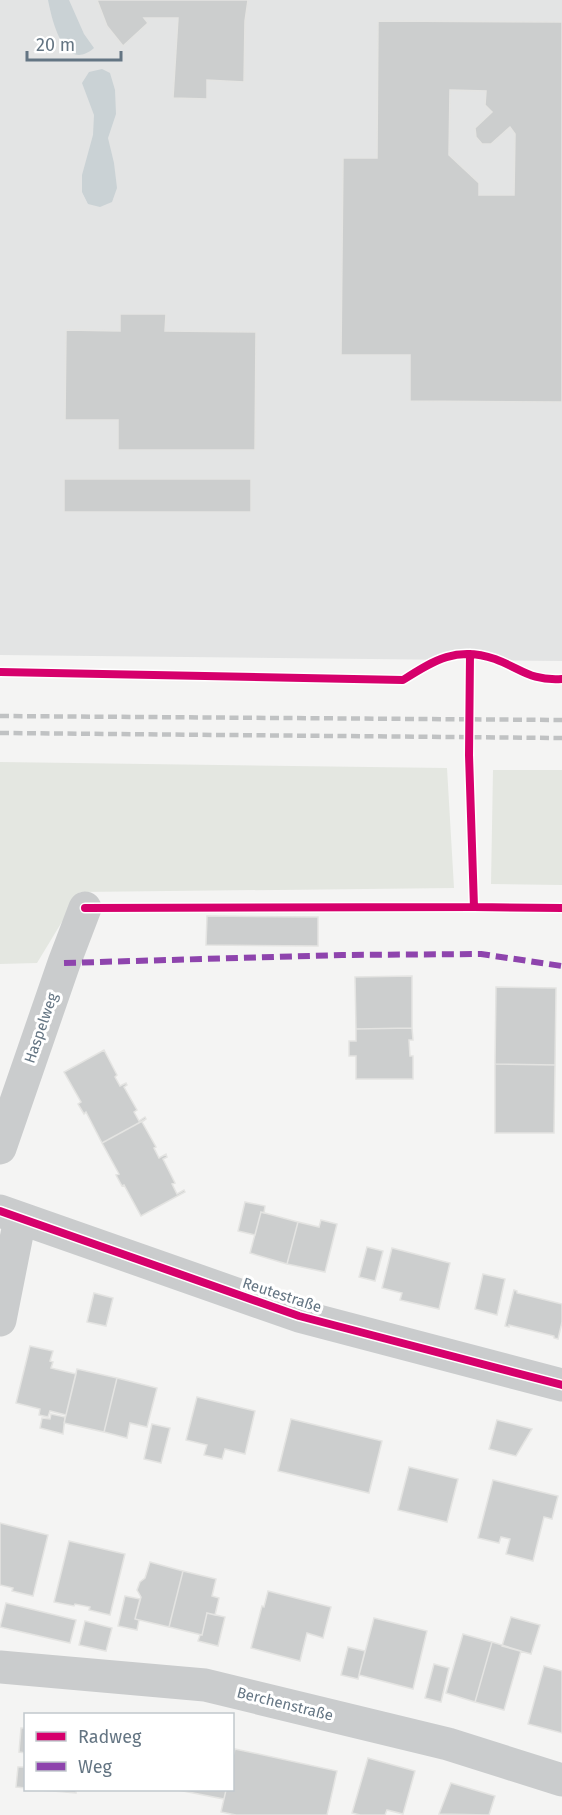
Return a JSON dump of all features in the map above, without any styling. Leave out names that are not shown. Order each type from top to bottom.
[{"type":"street","name":"Haspelweg","points":[[0,1148],[85,908]]},
{"type":"street","points":[[0,1320],[10,1215]]},
{"type":"street","name":"Reutestraße","points":[[10,1215],[298,1316],[562,1384]]},
{"type":"street","name":"Berchenstraße","points":[[0,1667],[205,1685],[448,1744],[562,1780]]},
{"type":"shaded area","points":[[0,0],[562,0],[562,661],[0,655]]},
{"type":"shaded area","points":[[48,0],[69,0],[84,34],[94,48],[84,54],[75,54],[67,50],[56,31]]},
{"type":"shaded area","points":[[102,69],[110,73],[115,90],[116,114],[108,138],[117,188],[112,202],[100,207],[88,204],[82,192],[82,175],[93,135],[94,115],[82,83],[89,72]]},
{"type":"shaded area","points":[[0,762],[447,768],[454,888],[80,892],[37,963],[0,964]]},
{"type":"shaded area","points":[[493,770],[562,770],[562,885],[491,884]]},
{"type":"building","points":[[97,0],[248,0],[245,21],[244,82],[207,80],[207,99],[173,98],[178,18],[144,18],[148,23],[123,46],[107,26]]},
{"type":"building","points":[[378,21],[562,22],[562,402],[410,401],[410,355],[341,355],[343,158],[377,158]],"holes":[[[450,90],[486,91],[485,105],[492,112],[475,128],[476,137],[482,144],[491,144],[510,127],[515,134],[514,195],[479,195],[479,183],[449,155]]]},
{"type":"building","points":[[120,314],[166,314],[165,331],[256,332],[255,450],[118,450],[118,420],[65,420],[66,330],[120,331]]},
{"type":"building","points":[[64,479],[251,479],[251,512],[64,512]]},
{"type":"building","points":[[207,916],[318,917],[318,946],[206,945]]},
{"type":"building","points":[[412,976],[412,1028],[356,1029],[355,977]]},
{"type":"building","points":[[496,987],[556,988],[555,1065],[495,1064]]},
{"type":"building","points":[[412,1028],[413,1040],[409,1040],[410,1056],[413,1056],[413,1079],[356,1079],[356,1056],[349,1056],[349,1041],[356,1041],[356,1029]]},
{"type":"building","points":[[104,1050],[120,1086],[126,1083],[127,1085],[124,1087],[137,1110],[134,1112],[139,1121],[145,1117],[146,1119],[102,1143],[86,1112],[84,1114],[78,1104],[81,1102],[64,1072]]},
{"type":"building","points":[[495,1064],[555,1065],[554,1133],[495,1133]]},
{"type":"building","points":[[146,1119],[142,1122],[156,1147],[154,1148],[159,1158],[166,1154],[167,1157],[163,1159],[175,1183],[172,1184],[177,1194],[184,1190],[185,1192],[141,1216],[116,1175],[119,1174],[102,1143]]},
{"type":"building","points":[[245,1202],[265,1206],[264,1213],[261,1212],[255,1235],[238,1231]]},
{"type":"building","points":[[261,1212],[298,1222],[287,1264],[250,1253]]},
{"type":"building","points":[[321,1220],[337,1224],[325,1272],[287,1264],[298,1222],[319,1227]]},
{"type":"building","points":[[367,1247],[383,1251],[375,1281],[359,1277]]},
{"type":"building","points":[[392,1248],[450,1263],[439,1309],[400,1300],[402,1293],[382,1288]]},
{"type":"building","points":[[483,1274],[505,1279],[497,1315],[475,1309]]},
{"type":"building","points":[[514,1290],[517,1293],[562,1304],[562,1322],[558,1339],[554,1336],[505,1326]]},
{"type":"building","points":[[94,1293],[113,1298],[106,1326],[87,1322]]},
{"type":"building","points":[[30,1346],[53,1351],[50,1361],[53,1362],[51,1368],[76,1374],[66,1415],[50,1411],[48,1417],[39,1415],[40,1409],[16,1403]]},
{"type":"building","points":[[77,1369],[117,1378],[104,1432],[64,1423]]},
{"type":"building","points":[[117,1378],[157,1388],[147,1427],[130,1423],[127,1438],[104,1432]]},
{"type":"building","points":[[197,1397],[255,1411],[245,1454],[225,1449],[222,1459],[204,1455],[207,1445],[186,1440]]},
{"type":"building","points":[[51,1414],[65,1417],[63,1434],[40,1428],[42,1418],[50,1419]]},
{"type":"building","points":[[291,1419],[382,1441],[369,1493],[278,1471]]},
{"type":"building","points":[[497,1420],[532,1429],[516,1456],[489,1449]]},
{"type":"building","points":[[152,1424],[170,1428],[161,1463],[144,1459]]},
{"type":"building","points":[[409,1467],[458,1479],[447,1522],[398,1510]]},
{"type":"building","points":[[493,1480],[558,1496],[552,1519],[544,1517],[533,1561],[506,1554],[510,1539],[501,1537],[499,1543],[478,1538]]},
{"type":"building","points":[[0,1523],[48,1535],[33,1596],[12,1591],[13,1588],[0,1585]]},
{"type":"building","points":[[69,1541],[125,1554],[110,1615],[89,1610],[90,1607],[54,1602]]},
{"type":"building","points":[[150,1562],[183,1571],[169,1627],[135,1619],[141,1597],[137,1590],[140,1582],[145,1578]]},
{"type":"building","points":[[183,1571],[216,1579],[212,1596],[219,1598],[215,1615],[207,1613],[202,1635],[169,1627]]},
{"type":"building","points":[[268,1591],[331,1607],[323,1638],[307,1633],[300,1661],[251,1648]]},
{"type":"building","points":[[125,1596],[140,1599],[135,1619],[139,1620],[137,1630],[118,1626]]},
{"type":"building","points":[[6,1603],[76,1620],[70,1643],[0,1627]]},
{"type":"building","points":[[207,1613],[225,1617],[218,1646],[198,1641],[202,1635]]},
{"type":"building","points":[[511,1617],[540,1625],[531,1654],[502,1646]]},
{"type":"building","points":[[374,1618],[427,1631],[413,1689],[359,1675]]},
{"type":"building","points":[[85,1621],[112,1628],[106,1651],[79,1645]]},
{"type":"building","points":[[463,1634],[492,1642],[475,1702],[446,1693]]},
{"type":"building","points":[[492,1642],[521,1651],[504,1710],[475,1702]]},
{"type":"building","points":[[348,1647],[365,1651],[358,1679],[341,1675]]},
{"type":"building","points":[[434,1664],[449,1668],[441,1702],[425,1698]]},
{"type":"building","points":[[544,1666],[562,1671],[562,1733],[528,1724]]},
{"type":"building","points":[[21,1728],[24,1728],[24,1753],[19,1752]]},
{"type":"building","points":[[235,1749],[337,1771],[327,1815],[236,1815],[221,1812],[226,1791],[234,1791]]},
{"type":"building","points":[[368,1758],[415,1771],[403,1814],[387,1810],[385,1815],[352,1813]]},
{"type":"building","points":[[18,1767],[24,1767],[24,1788],[16,1787]]},
{"type":"building","points":[[451,1783],[495,1796],[489,1815],[439,1814]]},
{"type":"building","points":[[53,1791],[76,1791],[76,1793]]},
{"type":"building","points":[[183,1791],[226,1791],[224,1799]]},
{"type":"railway","points":[[0,716],[562,720]]},
{"type":"railway","points":[[0,733],[562,738]]},
{"type":"marked path","points":[[64,963],[342,955],[481,954],[562,966]]},
{"type":"cycle path","points":[[0,672],[403,680],[425,666],[446,657],[469,654],[495,659],[534,676],[562,679]]},
{"type":"cycle path","points":[[470,654],[469,755],[474,907]]},
{"type":"cycle path","points":[[85,908],[562,908]]},
{"type":"cycle path","points":[[0,1211],[299,1316],[562,1385]]}]
